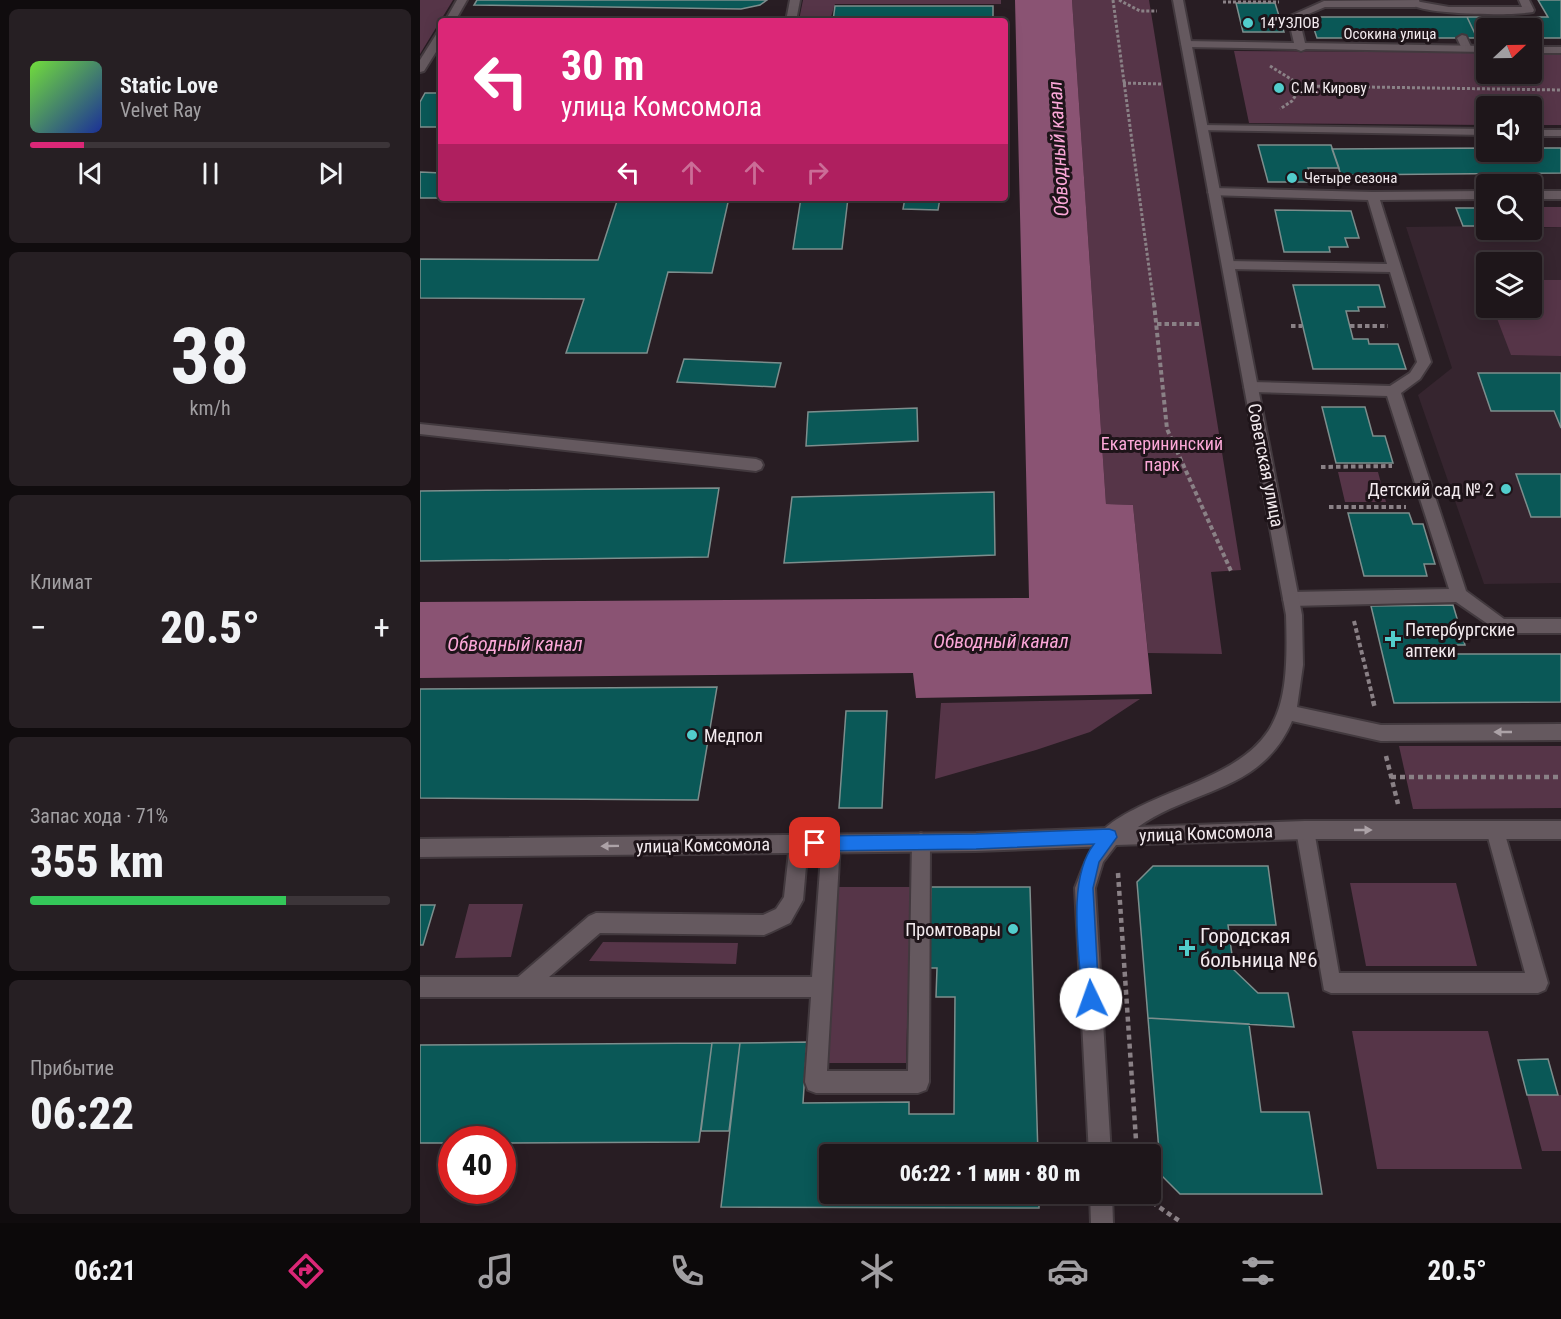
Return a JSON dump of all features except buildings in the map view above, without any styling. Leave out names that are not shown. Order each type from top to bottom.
[{"type":"street","points":[[452,18],[462,0]]},
{"type":"street","points":[[792,18],[795,0]]},
{"type":"street","name":"Советская улица","points":[[1109,837],[1133,820],[1236,772],[1257,759],[1272,743],[1287,712],[1295,655],[1294,615],[1291,598],[1178,0]]},
{"type":"street","points":[[1437,0],[1451,14]]},
{"type":"street","points":[[1301,48],[1293,16],[1323,2],[1415,2],[1451,14],[1529,10],[1524,0]]},
{"type":"street","points":[[1462,38],[1467,49]]},
{"type":"street","points":[[420,69],[438,40]]},
{"type":"street","name":"Осокина улица","points":[[1186,44],[1301,48],[1476,49]]},
{"type":"street","points":[[1542,50],[1561,50]]},
{"type":"street","points":[[1202,128],[1476,132]]},
{"type":"street","points":[[1542,133],[1561,133]]},
{"type":"street","points":[[1214,192],[1476,195]]},
{"type":"street","points":[[1251,387],[1393,391],[1415,376],[1424,362],[1372,195]]},
{"type":"street","points":[[1542,195],[1561,195]]},
{"type":"street","points":[[1228,265],[1395,268]]},
{"type":"street","points":[[1393,391],[1459,595]]},
{"type":"street","points":[[420,429],[756,465]]},
{"type":"street","points":[[1291,598],[1459,595],[1502,626],[1561,626]]},
{"type":"street","points":[[1287,712],[1381,733],[1561,732]]},
{"type":"street","points":[[1305,830],[1331,983],[1538,982],[1495,830]]},
{"type":"street","name":"улица Комсомола","points":[[420,848],[921,842],[1305,830],[1561,830]]},
{"type":"street","points":[[1099,1144],[1085,888],[1092,859],[1109,837]]},
{"type":"street","points":[[831,843],[816,1082],[918,1082],[921,842]]},
{"type":"street","points":[[521,988],[596,923],[764,924],[783,916],[793,900],[799,843]]},
{"type":"street","points":[[420,987],[822,987]]},
{"type":"street","points":[[1101,1204],[1102,1223]]},
{"type":"path","points":[[1113,0],[1157,324],[1167,429],[1231,571]]},
{"type":"path","points":[[1119,0],[1140,11],[1157,11]]},
{"type":"path","points":[[1223,2],[1264,2]]},
{"type":"path","points":[[1267,65],[1302,86],[1561,90]]},
{"type":"path","points":[[1123,83],[1161,84]]},
{"type":"path","points":[[1277,111],[1293,102],[1302,86]]},
{"type":"path","points":[[1157,324],[1200,324]]},
{"type":"path","points":[[1291,326],[1302,326]]},
{"type":"path","points":[[1350,326],[1413,326]]},
{"type":"path","points":[[1321,466],[1418,466]]},
{"type":"path","points":[[1329,507],[1432,507]]},
{"type":"path","points":[[1391,777],[1561,777]]},
{"type":"path","points":[[1118,870],[1136,1144]]},
{"type":"path","points":[[1155,1204],[1181,1222]]},
{"type":"shaded area","name":"Детский сад № 2","points":[[1476,226],[1476,240],[1542,240],[1542,228],[1561,227],[1561,583],[1484,584],[1418,395],[1452,368],[1406,227]]},
{"type":"green space","points":[[420,0],[453,0],[442,18],[438,18],[438,25],[420,54]]},
{"type":"green space","points":[[803,0],[1001,0],[1001,4],[835,4],[831,18],[799,18]]},
{"type":"green space","name":"Екатерининский парк","points":[[1072,0],[1149,0],[1241,570],[1211,572],[1222,654],[1148,653],[1133,505],[1106,504]]},
{"type":"green space","points":[[1234,51],[1476,52],[1476,84],[1542,84],[1542,52],[1561,52],[1561,125],[1542,125],[1542,96],[1476,96],[1476,125],[1249,123]]},
{"type":"green space","points":[[1542,207],[1561,207],[1561,227],[1542,227]]},
{"type":"green space","points":[[1542,280],[1561,280],[1561,356],[1511,355],[1497,318],[1542,318]]},
{"type":"green space","points":[[1338,472],[1378,472],[1386,502],[1345,502]]},
{"type":"green space","points":[[1140,699],[1090,732],[935,779],[941,703]]},
{"type":"green space","points":[[1399,746],[1561,746],[1561,808],[1413,809]]},
{"type":"green space","points":[[1350,883],[1456,883],[1477,966],[1366,966]]},
{"type":"green space","points":[[838,887],[911,887],[906,1063],[826,1063]]},
{"type":"green space","points":[[469,904],[523,904],[511,957],[455,958]]},
{"type":"green space","points":[[603,942],[738,943],[736,964],[589,961]]},
{"type":"green space","points":[[1352,1031],[1488,1031],[1522,1169],[1377,1169]]},
{"type":"green space","points":[[1527,1095],[1561,1095],[1561,1151],[1542,1151]]},
{"type":"water","name":"Обводный канал","points":[[1015,0],[1072,0],[1106,504],[1133,505],[1152,694],[916,698],[913,673],[420,678],[420,602],[1029,598]]},
{"type":"place","name":"14'УЗЛОВ","points":[[1248,23]]},
{"type":"place","name":"С.М. Кирову","points":[[1279,88]]},
{"type":"place","name":"Четыре сезона","points":[[1292,178]]},
{"type":"place","name":"Детский сад № 2","points":[[1506,489]]},
{"type":"place","name":"Петербургские аптеки","points":[[1393,639]]},
{"type":"place","name":"Медпол","points":[[692,735]]},
{"type":"place","name":"Промтовары","points":[[1013,929]]},
{"type":"place","name":"Городская больница №6","points":[[1187,948]]},
{"type":"route","points":[[815,843],[976,842],[1109,837],[1092,859],[1087,872],[1085,888],[1091,999]]}]
